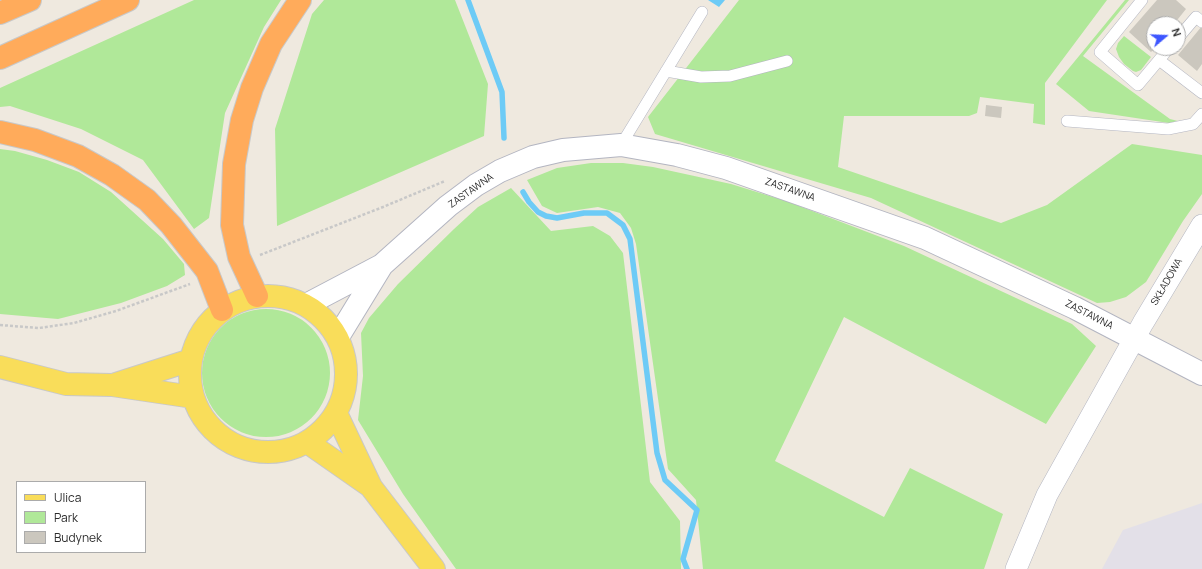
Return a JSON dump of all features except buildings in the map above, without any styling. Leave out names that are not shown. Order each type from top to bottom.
[{"type":"highway","points":[[0,13],[30,0]]},
{"type":"highway","points":[[0,58],[128,0]]},
{"type":"highway","points":[[257,296],[239,256],[232,225],[234,164],[242,120],[252,88],[271,44],[300,0]]},
{"type":"highway","points":[[0,132],[35,140],[78,156],[112,175],[147,200],[171,224],[207,271],[222,310]]},
{"type":"main road","name":"ZASTAWNA","points":[[306,305],[382,265],[448,206],[476,185],[500,171],[533,158],[563,150],[622,145],[677,155],[726,168],[925,238],[1075,308],[1202,374]]},
{"type":"main road","name":"ZASTAWNA","points":[[338,337],[382,265]]},
{"type":"main road","points":[[257,296],[282,296],[306,305],[324,319],[338,337],[345,356],[347,376],[344,395],[336,414],[323,430],[307,442],[288,450],[268,452],[249,450],[230,442],[214,431],[201,415],[193,397],[190,378],[191,360],[197,341],[207,324],[222,310],[239,301],[257,296]]},
{"type":"main road","points":[[112,385],[191,360]]},
{"type":"main road","points":[[0,367],[66,384],[112,385],[193,397]]},
{"type":"main road","points":[[336,414],[371,487],[434,569]]},
{"type":"main road","points":[[307,442],[371,487]]},
{"type":"street","name":"SKŁADOWA","points":[[1016,569],[1047,495],[1134,339],[1202,225]]},
{"type":"lane","points":[[1142,0],[1100,52],[1138,85],[1163,56]]},
{"type":"lane","points":[[622,145],[702,12]]},
{"type":"lane","points":[[1186,30],[1200,16]]},
{"type":"lane","points":[[1159,60],[1202,93]]},
{"type":"lane","points":[[666,71],[700,77],[730,76],[787,61]]},
{"type":"lane","points":[[1067,121],[1168,129],[1193,124],[1202,114]]},
{"type":"path","points":[[0,325],[38,328],[74,324],[116,311],[194,282]]},
{"type":"shaded area","points":[[1202,503],[1202,569],[1102,569],[1123,530]]},
{"type":"green space","points":[[194,0],[281,0],[264,27],[225,113],[209,218],[194,229],[143,160],[81,129],[10,106],[0,107],[0,88]]},
{"type":"green space","points":[[324,0],[455,0],[488,84],[484,136],[277,226],[275,129],[312,14]]},
{"type":"green space","points":[[739,0],[1107,0],[1045,83],[1045,125],[1033,123],[1034,104],[980,97],[977,113],[969,116],[844,116],[838,167],[1001,223],[1047,205],[1132,144],[1202,155],[1202,194],[1183,221],[1146,282],[1126,297],[1110,302],[1097,303],[871,198],[655,134],[648,117]]},
{"type":"green space","points":[[1125,0],[1129,0],[1083,56],[1170,119],[1178,121],[1169,123],[1089,111],[1056,84]]},
{"type":"green space","points":[[1124,36],[1146,53],[1146,56],[1151,57],[1141,70],[1136,72],[1133,71],[1124,64],[1119,57],[1116,49],[1118,43]]},
{"type":"green space","points":[[0,149],[15,151],[47,160],[79,172],[111,192],[163,239],[184,264],[185,275],[167,286],[121,303],[58,319],[0,314]]},
{"type":"green space","points":[[591,163],[623,163],[653,167],[731,184],[786,201],[904,246],[1072,324],[1096,346],[1046,424],[844,317],[775,461],[884,517],[910,468],[1003,514],[984,569],[703,569],[696,500],[668,469],[636,244],[631,228],[620,213],[598,207],[557,213],[542,206],[527,180],[557,168]]},
{"type":"green space","points":[[511,188],[551,231],[593,226],[610,236],[623,253],[650,482],[680,521],[681,569],[456,569],[403,494],[358,420],[363,376],[361,333],[369,318],[398,284],[478,207]]},
{"type":"green space","points":[[272,309],[285,311],[296,316],[307,323],[316,332],[328,354],[330,373],[328,392],[323,403],[316,414],[307,423],[285,435],[260,437],[247,435],[236,430],[225,423],[216,414],[204,392],[202,367],[204,354],[209,343],[216,332],[225,323],[247,311]]},
{"type":"water","points":[[708,0],[725,0],[719,7]]},
{"type":"waterway","points":[[468,0],[502,92],[504,138]]},
{"type":"waterway","points":[[523,192],[538,212],[546,216],[557,218],[584,213],[607,213],[623,225],[630,239],[657,453],[665,480],[697,510],[683,559],[687,569]]}]
